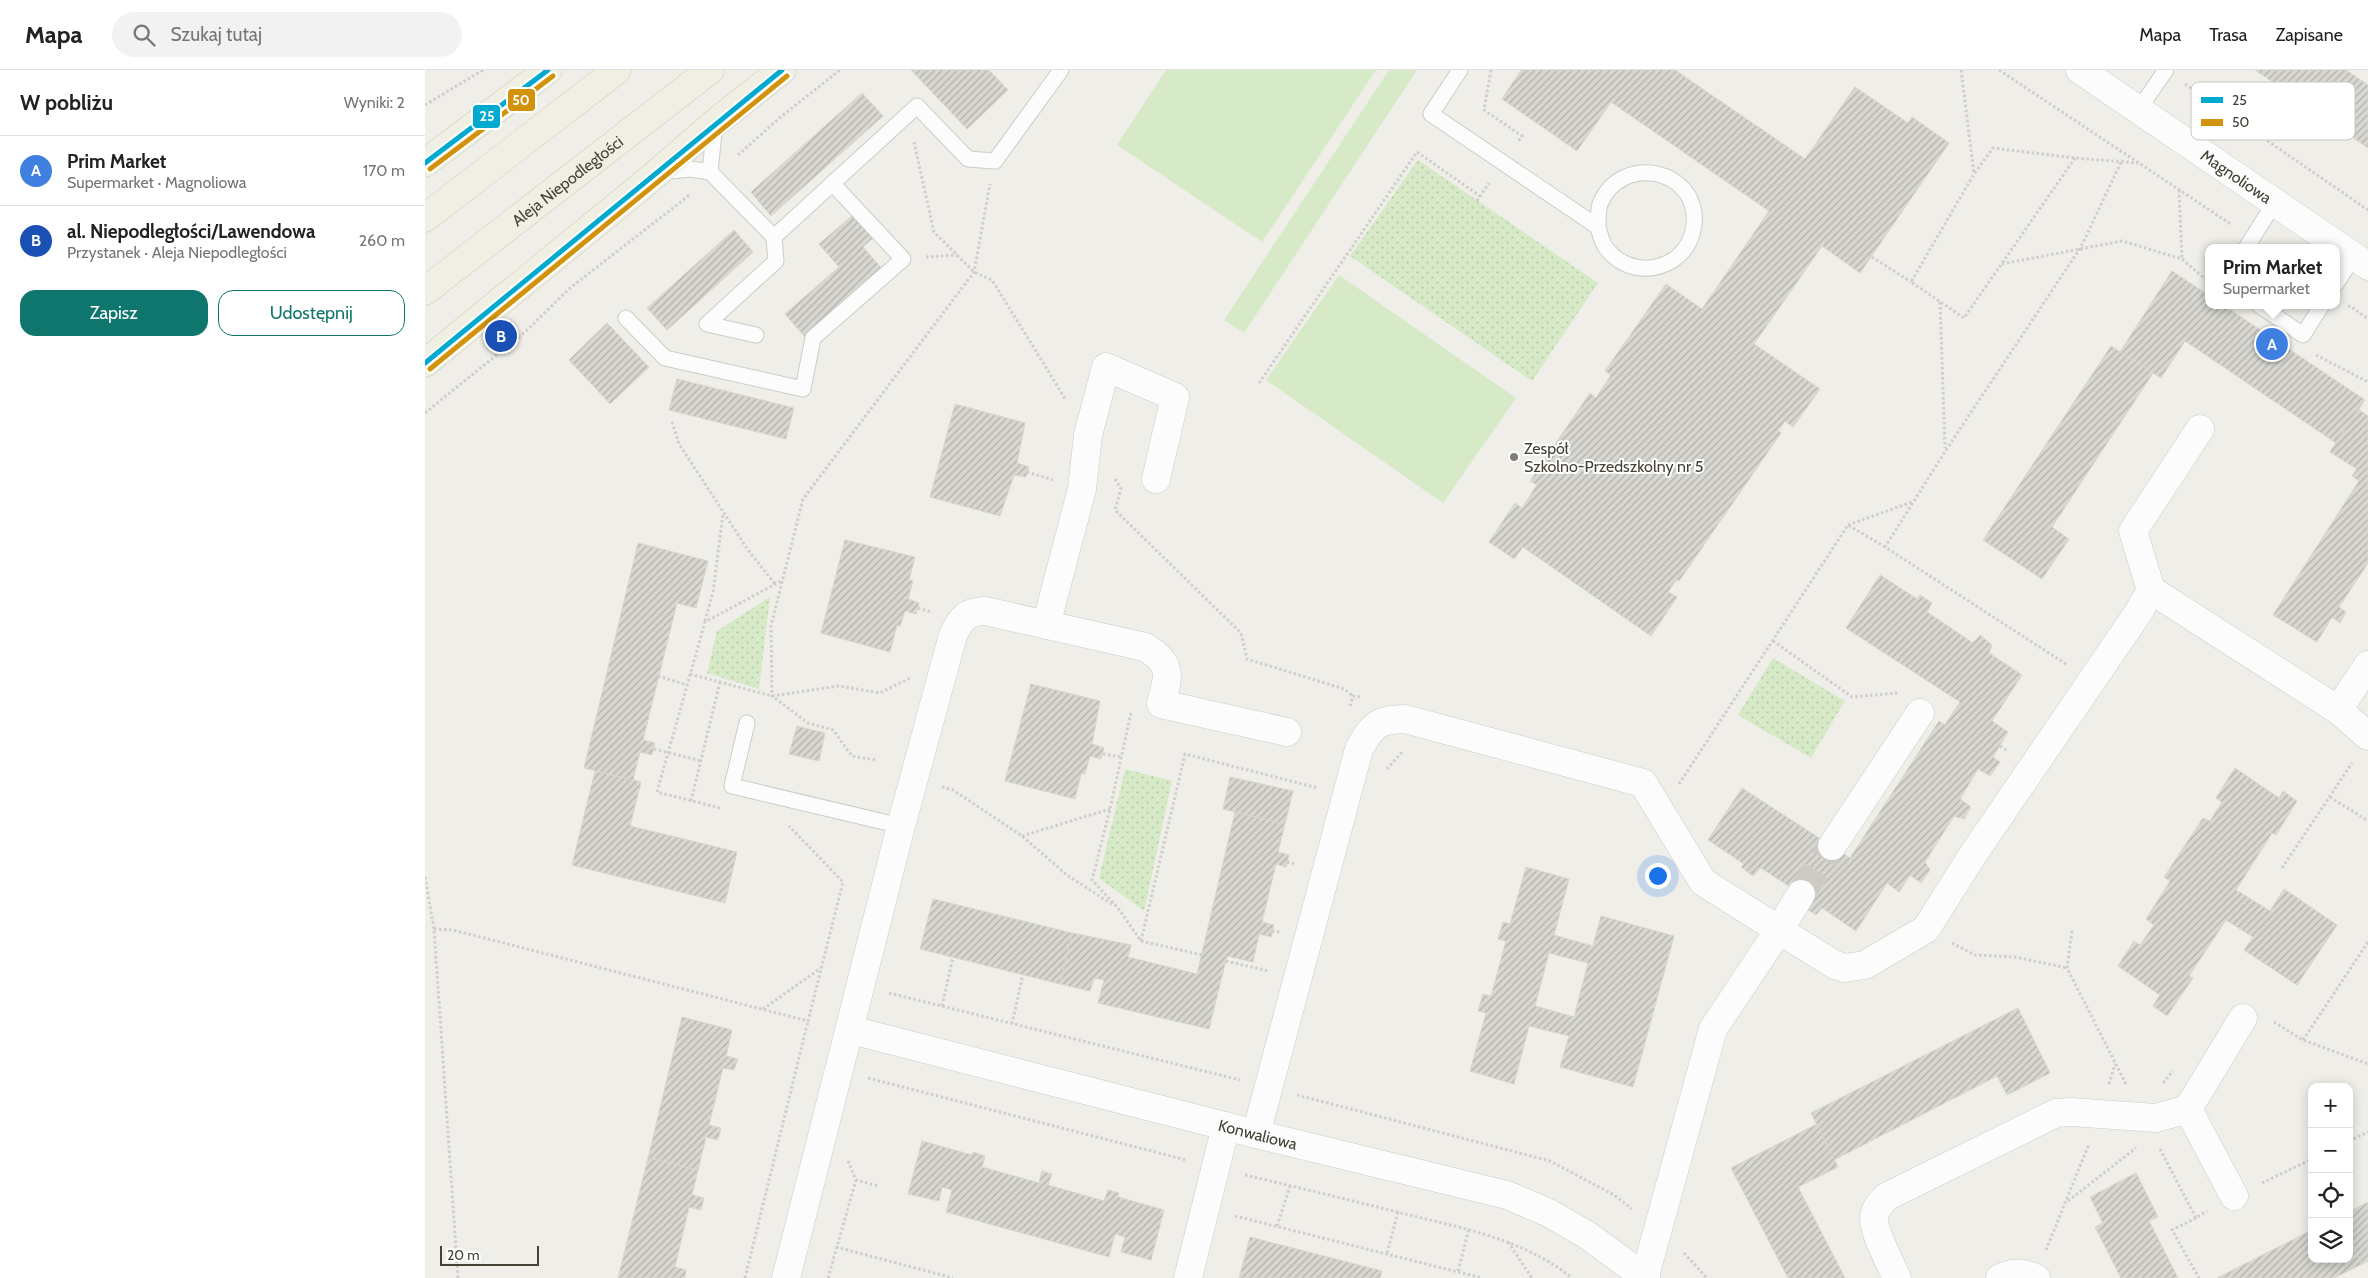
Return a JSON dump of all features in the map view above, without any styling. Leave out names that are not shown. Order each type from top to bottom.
[{"type":"main road","points":[[425,162],[548,70]]},
{"type":"main road","points":[[425,218],[617,70]]},
{"type":"main road","name":"Aleja Niepodległości","points":[[425,292],[710,70]]},
{"type":"main road","points":[[425,363],[649,180],[716,122],[782,70]]},
{"type":"street","name":"Magnoliowa","points":[[2081,70],[2336,244]]},
{"type":"street","name":"Magnoliowa","points":[[2340,247],[2361,261]]},
{"type":"street","points":[[1047,625],[1082,489],[1088,435],[1107,367],[1175,396],[1157,479]]},
{"type":"street","points":[[2200,429],[2133,531],[2151,590],[2338,710],[2363,746]]},
{"type":"street","points":[[1256,1134],[1359,749],[1373,726],[1386,720],[1405,719],[1643,783],[1703,882],[1835,965],[1845,968],[1865,965],[1926,929],[1972,856],[2138,613],[2151,590]]},
{"type":"street","points":[[787,1278],[913,780],[953,635],[961,620],[972,612],[985,611],[1145,647],[1159,656],[1168,668],[1167,682],[1161,704],[1287,732]]},
{"type":"street","points":[[2338,710],[2368,666]]},
{"type":"street","points":[[1832,846],[1920,713]]},
{"type":"street","points":[[1645,1277],[1713,1029],[1801,894]]},
{"type":"street","points":[[1897,1278],[1875,1228],[1874,1216],[1878,1206],[1886,1197],[2056,1113],[2156,1118],[2187,1109],[2243,1018]]},
{"type":"street","name":"Konwaliowa","points":[[851,1030],[1256,1134],[1507,1195],[1549,1212],[1579,1230],[1645,1277]]},
{"type":"street","points":[[2187,1109],[2234,1196]]},
{"type":"street","points":[[1188,1278],[1226,1126]]},
{"type":"street","points":[[2000,1278],[2011,1273],[2026,1274],[2036,1278]]},
{"type":"lane","points":[[774,237],[917,106],[968,159],[995,161],[1061,70]]},
{"type":"lane","points":[[1460,70],[1431,114],[1598,227],[1605,248],[1621,263],[1641,269],[1663,266],[1681,254],[1693,236],[1695,214],[1687,194],[1671,179],[1651,172],[1643,173],[1629,175],[1611,187],[1600,205],[1598,227]]},
{"type":"lane","points":[[2139,109],[2166,71]]},
{"type":"lane","points":[[713,173],[712,140],[716,122]]},
{"type":"lane","points":[[649,180],[670,171],[691,168],[713,173],[774,237],[776,262],[707,324],[756,336]]},
{"type":"lane","points":[[626,318],[665,358],[803,389],[813,338],[903,259],[833,184]]},
{"type":"lane","points":[[2249,243],[2275,202]]},
{"type":"lane","points":[[2340,280],[2361,261]]},
{"type":"lane","points":[[2265,309],[2303,335],[2319,309]]},
{"type":"lane","points":[[747,723],[733,786],[901,826]]},
{"type":"path","points":[[425,105],[483,70]]},
{"type":"path","points":[[425,413],[525,332],[570,288],[840,70]]},
{"type":"path","points":[[1961,70],[1974,174]]},
{"type":"path","points":[[1999,70],[2179,190],[2249,243]]},
{"type":"path","points":[[2166,71],[2191,88]]},
{"type":"path","points":[[903,119],[912,132],[934,232],[974,272],[992,280],[1121,489],[1115,510],[1241,632],[1247,659],[1344,689],[1353,696]]},
{"type":"path","points":[[2266,140],[2368,210]]},
{"type":"path","points":[[1911,282],[1974,174],[1993,148],[2075,158],[2138,162]]},
{"type":"path","points":[[1259,383],[1417,152],[1480,196]]},
{"type":"path","points":[[1871,257],[1965,318],[2075,158]]},
{"type":"path","points":[[1885,547],[1912,502],[2081,247],[2122,160]]},
{"type":"path","points":[[772,696],[771,626],[803,500],[974,272],[995,161]]},
{"type":"path","points":[[2179,190],[2183,259]]},
{"type":"path","points":[[2001,264],[2081,247],[2122,241],[2183,259],[2205,278]]},
{"type":"path","points":[[903,259],[957,255]]},
{"type":"path","points":[[1939,301],[1946,450]]},
{"type":"path","points":[[672,422],[679,444],[748,550],[775,584]]},
{"type":"path","points":[[1660,812],[1848,525],[1912,502]]},
{"type":"path","points":[[723,513],[713,592],[657,792],[727,810]]},
{"type":"path","points":[[1848,525],[2091,681]]},
{"type":"path","points":[[705,622],[783,580]]},
{"type":"path","points":[[1773,641],[1852,697],[1902,692]]},
{"type":"path","points":[[690,674],[772,696],[808,723],[833,730],[852,756],[875,760]]},
{"type":"path","points":[[658,676],[687,685]]},
{"type":"path","points":[[772,696],[839,686],[880,693],[912,677]]},
{"type":"path","points":[[691,801],[720,682]]},
{"type":"path","points":[[1131,711],[1111,809],[1092,880],[1118,908],[1141,941],[1202,955]]},
{"type":"path","points":[[2282,868],[2363,746]]},
{"type":"path","points":[[653,749],[701,761]]},
{"type":"path","points":[[1103,754],[1122,757]]},
{"type":"path","points":[[1141,941],[1185,754],[1328,791]]},
{"type":"path","points":[[913,780],[953,790],[1022,836],[1067,875],[1118,908]]},
{"type":"path","points":[[2330,797],[2368,821]]},
{"type":"path","points":[[1022,836],[1111,809]]},
{"type":"path","points":[[745,1278],[843,882],[789,826],[780,824]]},
{"type":"path","points":[[425,877],[434,929],[458,1278]]},
{"type":"path","points":[[434,929],[453,930],[809,1021]]},
{"type":"path","points":[[1926,929],[1975,955],[2015,957],[2067,968]]},
{"type":"path","points":[[2303,1040],[2368,942]]},
{"type":"path","points":[[942,1006],[953,957]]},
{"type":"path","points":[[1226,960],[1275,972]]},
{"type":"path","points":[[763,1009],[822,967]]},
{"type":"path","points":[[1012,1024],[1023,974]]},
{"type":"path","points":[[862,986],[1550,1161],[1614,1195],[1680,1248],[1707,1278]]},
{"type":"path","points":[[2045,1251],[2067,1202],[2100,1114],[2115,1063]]},
{"type":"path","points":[[866,1087],[868,1078]]},
{"type":"path","points":[[2353,1139],[2368,1132]]},
{"type":"path","points":[[2067,1202],[2137,1148]]},
{"type":"path","points":[[828,1278],[835,1248],[856,1180],[847,1159]]},
{"type":"path","points":[[2234,1196],[2308,1161]]},
{"type":"path","points":[[856,1180],[879,1186]]},
{"type":"path","points":[[1277,1226],[1290,1186]]},
{"type":"path","points":[[1205,1209],[1482,1278]]},
{"type":"path","points":[[1387,1253],[1399,1212]]},
{"type":"path","points":[[2196,1218],[2172,1230],[2199,1278]]},
{"type":"path","points":[[1458,1271],[1469,1229]]},
{"type":"path","points":[[1507,1241],[1532,1278]]},
{"type":"path","points":[[835,1248],[953,1278]]},
{"type":"green space","points":[[1166,70],[1376,70],[1262,242],[1117,145]]},
{"type":"green space","points":[[1389,70],[1417,70],[1244,333],[1224,320]]},
{"type":"green space","points":[[1418,160],[1598,283],[1532,381],[1350,256]]},
{"type":"green space","points":[[1339,275],[1516,398],[1443,503],[1266,380]]},
{"type":"green space","points":[[770,597],[759,689],[707,673],[717,631]]},
{"type":"green space","points":[[1773,658],[1845,701],[1811,758],[1738,715]]},
{"type":"green space","points":[[1125,769],[1172,781],[1144,911],[1099,878]]},
{"type":"building","points":[[911,70],[989,70],[1008,90],[967,129]]},
{"type":"building","points":[[1521,70],[1675,70],[1805,159],[1855,87],[1908,123],[1912,117],[1949,143],[1860,273],[1822,246],[1754,344],[1820,389],[1793,427],[1785,421],[1778,431],[1781,433],[1679,581],[1676,580],[1668,592],[1677,597],[1651,636],[1523,547],[1514,559],[1489,542],[1515,503],[1522,508],[1537,485],[1530,481],[1590,393],[1596,398],[1611,375],[1605,371],[1666,284],[1702,309],[1769,211],[1611,102],[1577,151],[1502,99]]},
{"type":"building","points":[[2255,70],[2346,70],[2368,85],[2368,148],[2355,139],[2355,82],[2272,82]]},
{"type":"building","points":[[862,93],[883,116],[771,216],[751,192]]},
{"type":"building","points":[[853,215],[873,238],[863,247],[883,270],[805,337],[785,314],[839,267],[819,244]]},
{"type":"building","points":[[734,230],[753,252],[667,330],[647,308]]},
{"type":"building","points":[[2172,271],[2205,293],[2205,309],[2229,309],[2365,400],[2336,443],[2185,341],[2161,378],[2120,352]]},
{"type":"building","points":[[607,323],[649,367],[610,404],[569,360]]},
{"type":"building","points":[[2111,346],[2153,373],[2052,527],[2069,539],[2042,579],[1983,540]]},
{"type":"building","points":[[677,379],[794,408],[786,439],[669,410]]},
{"type":"building","points":[[955,404],[1025,423],[1017,463],[1029,467],[1026,477],[1014,475],[1000,516],[930,497]]},
{"type":"building","points":[[2358,409],[2368,416],[2368,563],[2339,607],[2346,612],[2340,623],[2332,617],[2317,642],[2273,615],[2359,481],[2352,476],[2357,469],[2330,452]]},
{"type":"building","points":[[845,540],[915,557],[909,580],[913,581],[908,599],[919,603],[916,614],[905,611],[900,626],[897,625],[890,652],[821,633]]},
{"type":"building","points":[[638,543],[708,561],[696,608],[677,603],[643,740],[655,743],[652,755],[640,752],[633,780],[584,768]]},
{"type":"building","points":[[1880,575],[1917,599],[1920,595],[1932,603],[1927,612],[1973,643],[1980,635],[1992,645],[1989,653],[2022,675],[1992,721],[2008,732],[1993,757],[2000,762],[1990,776],[1978,769],[1960,799],[1971,807],[1964,819],[1954,816],[1925,862],[1930,870],[1921,883],[1910,875],[1899,892],[1887,883],[1856,931],[1822,908],[1816,915],[1802,906],[1801,894],[1761,868],[1753,876],[1741,867],[1744,864],[1708,840],[1742,788],[1850,858],[1939,721],[1945,725],[1960,702],[1846,628]]},
{"type":"building","points":[[1031,684],[1100,701],[1092,744],[1104,748],[1101,759],[1090,756],[1085,774],[1081,774],[1075,799],[1005,781]]},
{"type":"building","points":[[797,726],[825,733],[819,761],[789,754]]},
{"type":"building","points":[[2235,768],[2279,798],[2283,791],[2297,801],[2276,835],[2272,833],[2236,890],[2270,911],[2284,889],[2337,925],[2297,985],[2244,950],[2253,937],[2226,920],[2189,976],[2193,978],[2167,1016],[2153,1006],[2160,995],[2118,966],[2134,941],[2140,945],[2154,925],[2146,919],[2170,881],[2164,877],[2203,818],[2210,821],[2222,802],[2216,798]]},
{"type":"building","points":[[595,771],[641,782],[630,826],[737,852],[725,903],[572,865]]},
{"type":"building","points":[[1230,777],[1293,791],[1285,824],[1223,809]]},
{"type":"building","points":[[1235,812],[1285,824],[1278,852],[1289,855],[1286,867],[1276,864],[1262,922],[1274,925],[1271,937],[1259,934],[1253,962],[1227,956],[1209,1029],[1098,1003],[1104,980],[1094,978],[1090,991],[1060,984],[1072,933],[1131,945],[1128,957],[1197,974]]},
{"type":"building","points":[[1526,867],[1569,879],[1554,935],[1593,946],[1601,916],[1674,936],[1633,1087],[1560,1067],[1569,1036],[1529,1026],[1514,1084],[1470,1071],[1486,1013],[1478,1011],[1483,994],[1491,996],[1506,941],[1498,939],[1503,922],[1510,924]],"holes":[[[1549,953],[1588,963],[1574,1017],[1535,1006]]]},
{"type":"building","points":[[933,899],[1072,933],[1060,984],[920,949]]},
{"type":"building","points":[[2018,1008],[2050,1073],[2007,1095],[1997,1076],[1834,1160],[1811,1113]]},
{"type":"building","points":[[682,1017],[732,1030],[726,1056],[738,1059],[734,1070],[723,1068],[709,1125],[721,1128],[718,1140],[706,1137],[698,1170],[648,1158]]},
{"type":"building","points":[[1817,1124],[1838,1167],[1798,1187],[1845,1278],[1788,1278],[1731,1168]]},
{"type":"building","points":[[922,1141],[972,1155],[973,1152],[985,1156],[982,1167],[1039,1183],[1042,1171],[1052,1174],[1048,1185],[1104,1201],[1108,1190],[1119,1193],[1118,1197],[1164,1210],[1151,1260],[1121,1252],[1125,1237],[1115,1234],[1109,1257],[946,1212],[952,1190],[942,1187],[939,1201],[908,1194]]},
{"type":"building","points":[[648,1158],[698,1170],[692,1195],[704,1198],[701,1210],[689,1207],[675,1267],[686,1270],[685,1278],[618,1278]]},
{"type":"building","points":[[2136,1173],[2158,1217],[2149,1221],[2178,1278],[2121,1278],[2095,1227],[2103,1223],[2090,1197]]},
{"type":"building","points":[[2368,1202],[2368,1261],[2362,1264],[2353,1247],[2353,1210]]},
{"type":"building","points":[[2308,1232],[2308,1263],[2353,1263],[2353,1247],[2362,1264],[2334,1278],[2217,1278]]},
{"type":"building","points":[[1250,1237],[1382,1271],[1380,1278],[1239,1278]]},
{"type":"tunnel","points":[[1801,894],[1832,846]]},
{"type":"transit line","name":"25","points":[[425,163],[548,70]]},
{"type":"transit line","name":"25","points":[[425,363],[782,70]]},
{"type":"transit line","name":"50","points":[[430,169],[553,76]]},
{"type":"transit line","name":"50","points":[[430,369],[787,76]]},
{"type":"place","name":"al. Niepodległości/Lawendowa","points":[[501,336]]},
{"type":"place","name":"Prim Market","points":[[2272,344]]},
{"type":"place","name":"Zespół Szkolno-Przedszkolny nr 5","points":[[1514,457]]}]
